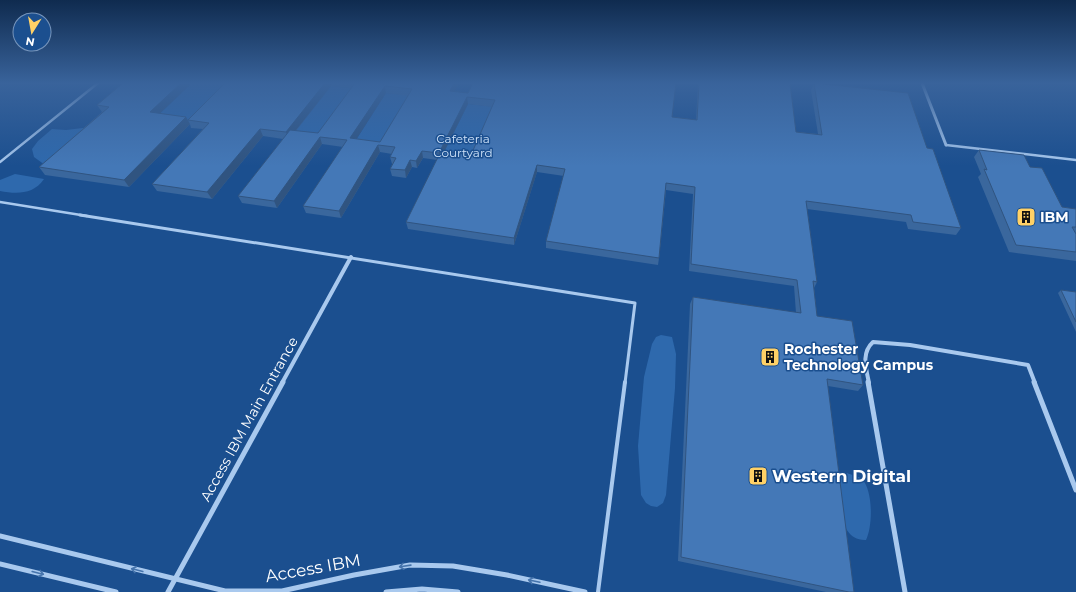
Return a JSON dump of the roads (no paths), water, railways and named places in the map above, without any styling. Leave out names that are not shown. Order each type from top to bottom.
[{"type":"street","points":[[933,111],[946,145]]},
{"type":"street","name":"Access IBM Main Entrance","points":[[168,592],[351,257]]},
{"type":"street","points":[[905,592],[865,362],[865,352],[868,346],[873,342],[885,342],[1028,365],[1076,490]]},
{"type":"street","name":"Access IBM","points":[[0,536],[225,591],[282,591],[354,575],[410,565],[453,566],[508,575],[586,592]]},
{"type":"street","points":[[0,564],[116,592]]},
{"type":"street","points":[[386,592],[402,589],[430,589],[458,592]]},
{"type":"lane","points":[[0,162],[64,111]]},
{"type":"lane","points":[[946,145],[1076,160]]},
{"type":"lane","points":[[0,202],[634,303],[598,592]]},
{"type":"place","name":"IBM","points":[[1026,217]]},
{"type":"place","name":"Rochester Technology Campus","points":[[770,357]]},
{"type":"place","name":"Western Digital","points":[[758,476]]},
{"type":"park label","name":"Cafeteria Courtyard","points":[[463,145]]}]
